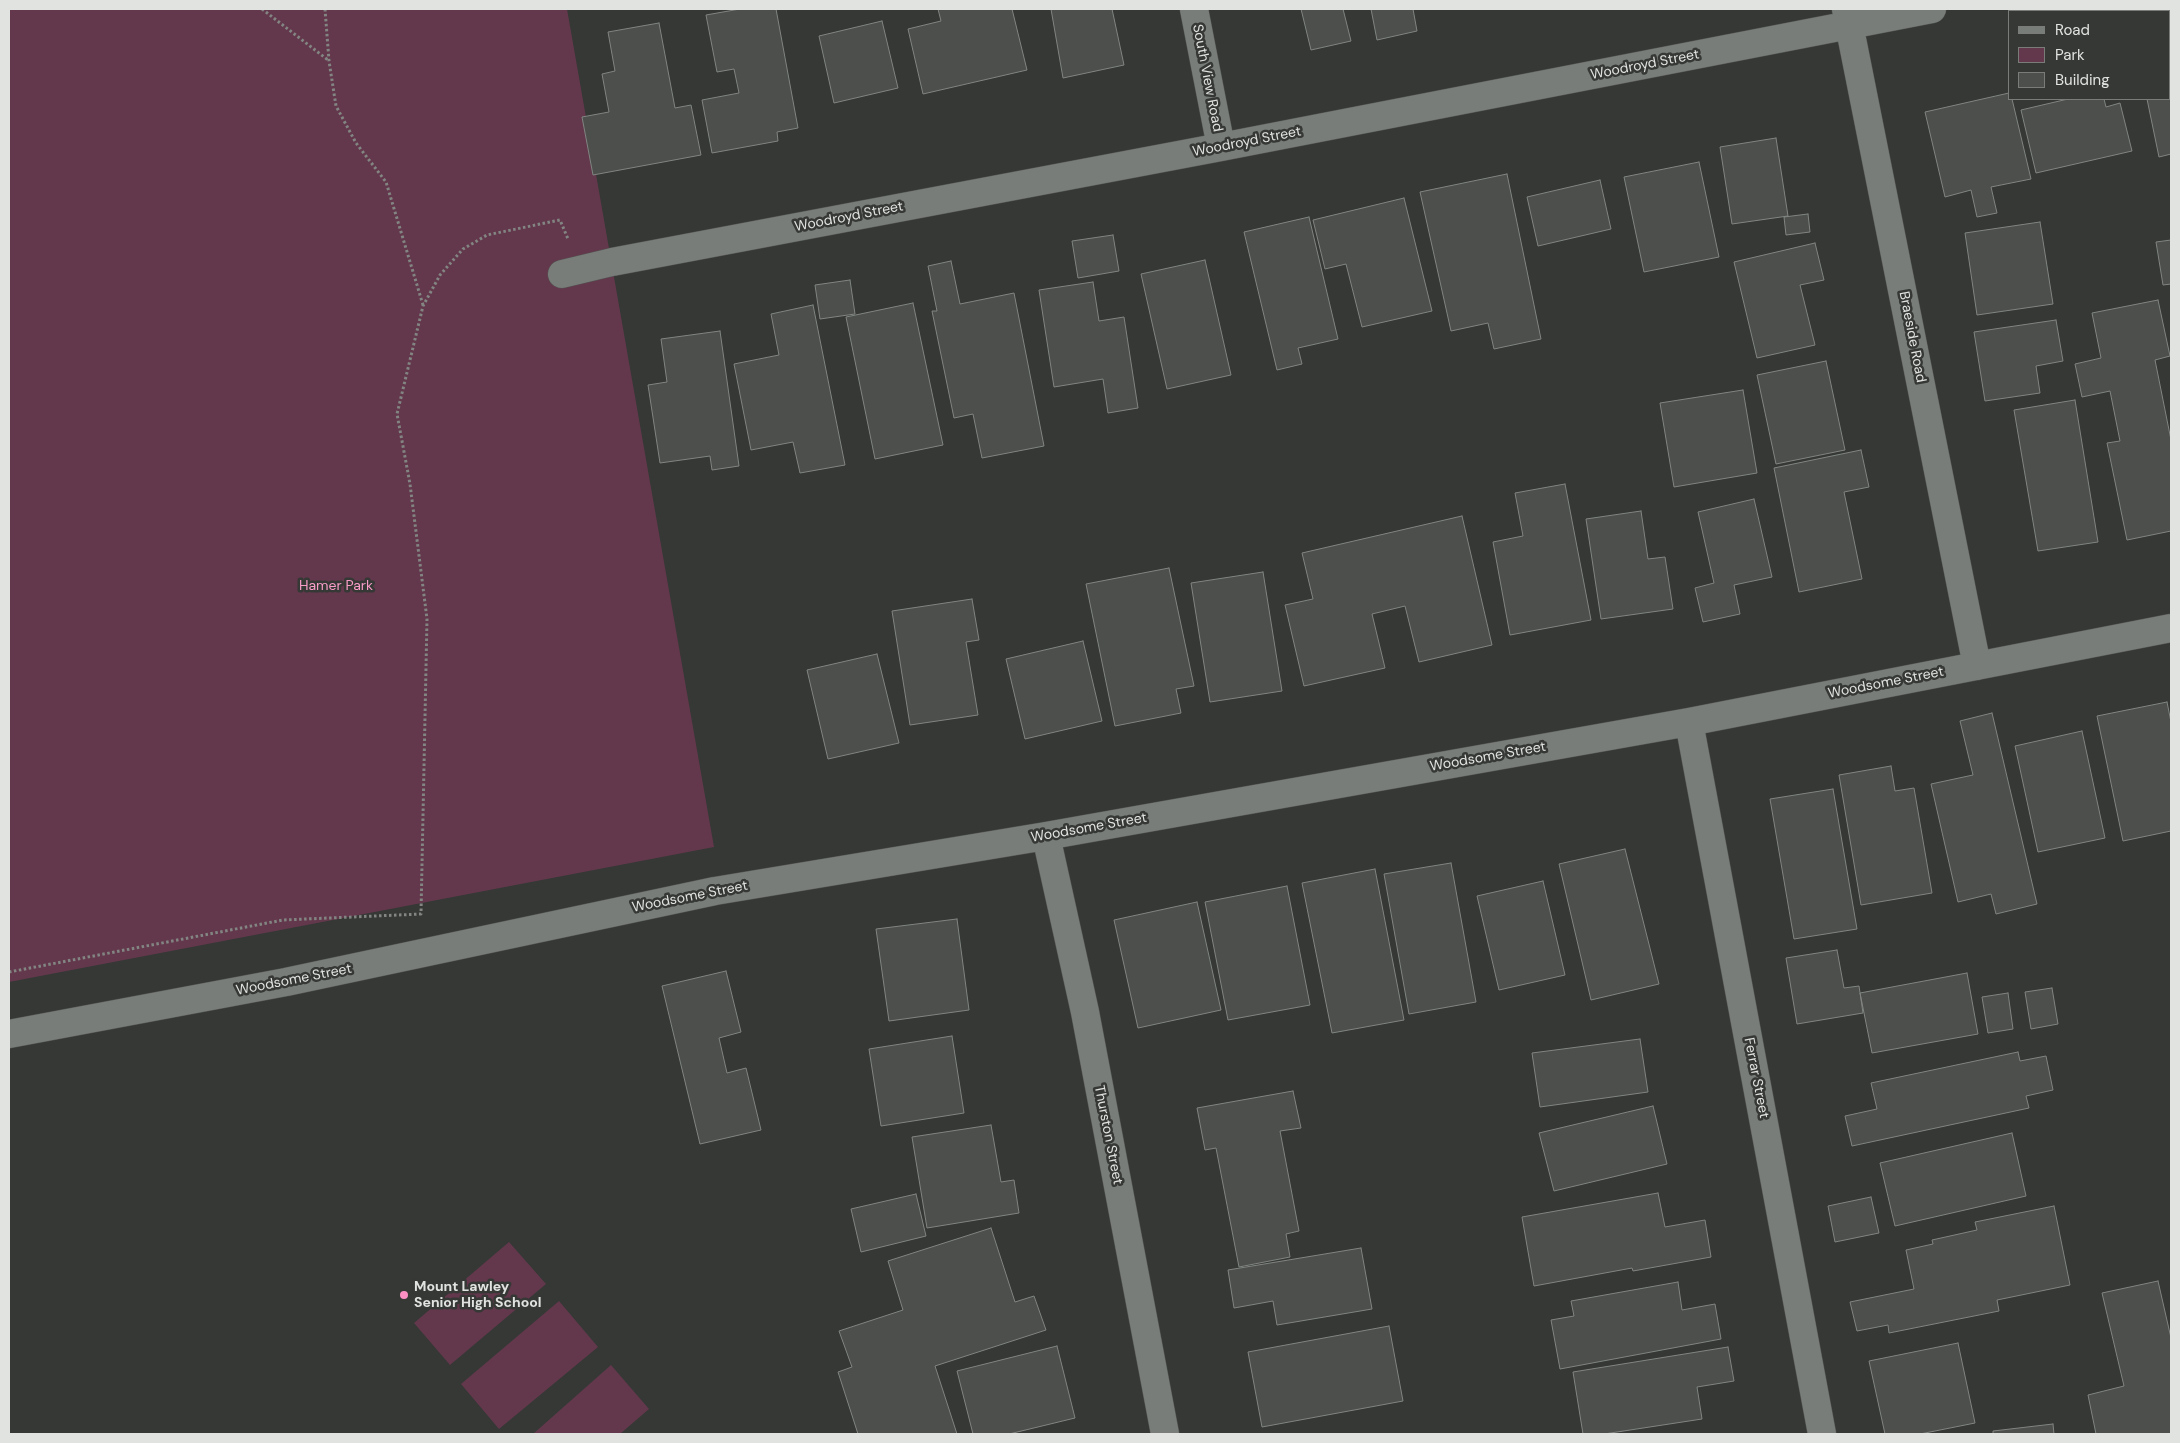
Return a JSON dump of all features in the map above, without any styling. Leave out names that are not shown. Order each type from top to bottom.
[{"type":"street","name":"South View Road","points":[[1194,9],[1221,147]]},
{"type":"street","name":"Woodroyd Street","points":[[570,272],[612,262],[1221,147],[1848,17],[1932,9]]},
{"type":"street","name":"Braeside Road","points":[[1848,17],[1977,666]]},
{"type":"street","name":"Woodsome Street","points":[[9,1034],[286,982],[715,891],[1046,836],[1689,722],[2171,628]]},
{"type":"street","name":"Ferrar Street","points":[[1689,722],[1822,1434]]},
{"type":"street","name":"Thurston Street","points":[[1046,836],[1085,1012],[1165,1434]]},
{"type":"path","points":[[262,9],[329,61]]},
{"type":"path","points":[[325,9],[329,61],[336,106],[356,143],[386,182],[423,306]]},
{"type":"path","points":[[9,972],[283,920],[420,914],[427,620],[410,484],[397,414],[423,306],[440,275],[463,249],[487,235],[560,220],[573,249],[570,272]]},
{"type":"green space","name":"Hamer Park","points":[[9,9],[567,9],[714,847],[9,982]]},
{"type":"green space","points":[[509,1242],[546,1284],[450,1365],[414,1323]]},
{"type":"green space","points":[[559,1301],[598,1347],[499,1429],[461,1384]]},
{"type":"green space","points":[[611,1365],[649,1409],[620,1434],[533,1434]]},
{"type":"building","points":[[740,9],[776,9],[798,128],[777,132],[778,141],[712,153],[702,100],[739,93],[734,69],[717,72],[706,15]]},
{"type":"building","points":[[938,9],[1012,9],[1027,70],[923,94],[908,29],[941,21]]},
{"type":"building","points":[[1051,9],[1112,9],[1124,65],[1063,78]]},
{"type":"building","points":[[1301,9],[1343,9],[1351,41],[1311,50]]},
{"type":"building","points":[[1371,9],[1413,9],[1417,31],[1377,40]]},
{"type":"building","points":[[882,21],[898,88],[834,103],[819,36]]},
{"type":"building","points":[[659,23],[675,108],[691,105],[701,155],[593,175],[582,117],[609,112],[602,74],[615,71],[608,32]]},
{"type":"building","points":[[2171,88],[2171,154],[2159,157],[2147,100],[2170,100]]},
{"type":"building","points":[[2008,93],[2008,100],[2012,100],[2031,179],[1991,187],[1997,213],[1977,217],[1971,190],[1945,197],[1925,112]]},
{"type":"building","points":[[2064,100],[2104,100],[2106,107],[2120,103],[2132,151],[2036,173],[2021,110]]},
{"type":"building","points":[[1776,138],[1788,216],[1732,224],[1720,147]]},
{"type":"building","points":[[1699,162],[1719,257],[1644,272],[1624,177]]},
{"type":"building","points":[[1507,174],[1541,339],[1494,349],[1488,323],[1451,331],[1420,192]]},
{"type":"building","points":[[1600,180],[1611,229],[1538,246],[1527,197]]},
{"type":"building","points":[[1404,198],[1432,311],[1362,327],[1346,264],[1325,269],[1313,220]]},
{"type":"building","points":[[1808,214],[1810,232],[1786,235],[1784,217]]},
{"type":"building","points":[[1309,217],[1338,339],[1298,348],[1302,364],[1277,370],[1244,232]]},
{"type":"building","points":[[2040,222],[2053,304],[1977,315],[1965,233]]},
{"type":"building","points":[[1113,235],[1119,271],[1078,278],[1072,241]]},
{"type":"building","points":[[2171,240],[2171,284],[2163,285],[2156,242]]},
{"type":"building","points":[[1815,243],[1824,280],[1800,285],[1815,345],[1757,358],[1734,262]]},
{"type":"building","points":[[1205,260],[1231,375],[1167,389],[1141,274]]},
{"type":"building","points":[[951,261],[960,304],[1014,293],[1044,446],[982,458],[973,414],[954,418],[932,311],[937,311],[928,266]]},
{"type":"building","points":[[850,280],[855,314],[820,319],[815,285]]},
{"type":"building","points":[[1093,282],[1099,321],[1124,317],[1138,408],[1108,413],[1103,379],[1054,387],[1039,290]]},
{"type":"building","points":[[2158,300],[2170,356],[2155,360],[2171,440],[2171,531],[2127,540],[2107,443],[2120,441],[2110,391],[2082,397],[2075,364],[2101,358],[2092,313]]},
{"type":"building","points":[[913,303],[943,445],[875,459],[846,317]]},
{"type":"building","points":[[813,305],[845,465],[800,473],[793,442],[751,450],[734,364],[779,355],[771,314]]},
{"type":"building","points":[[2056,320],[2063,361],[2036,366],[2040,393],[1985,401],[1974,332]]},
{"type":"building","points":[[720,331],[739,466],[712,470],[710,456],[660,463],[648,385],[667,382],[661,339]]},
{"type":"building","points":[[1826,361],[1845,450],[1776,464],[1757,375]]},
{"type":"building","points":[[1743,390],[1757,473],[1674,487],[1660,403]]},
{"type":"building","points":[[2075,400],[2098,542],[2038,551],[2014,410]]},
{"type":"building","points":[[1861,450],[1869,487],[1844,492],[1862,579],[1799,592],[1774,468]]},
{"type":"building","points":[[1565,484],[1591,620],[1510,635],[1493,542],[1523,536],[1515,493]]},
{"type":"building","points":[[1754,499],[1772,577],[1734,585],[1740,614],[1703,622],[1695,588],[1714,583],[1698,512]]},
{"type":"building","points":[[1641,511],[1648,559],[1665,557],[1673,609],[1601,619],[1586,519]]},
{"type":"building","points":[[1462,516],[1492,645],[1419,662],[1405,606],[1372,614],[1385,668],[1304,686],[1285,605],[1313,599],[1302,553]]},
{"type":"building","points":[[1169,568],[1194,686],[1176,689],[1181,713],[1115,726],[1086,584]]},
{"type":"building","points":[[1263,572],[1282,691],[1210,702],[1191,583]]},
{"type":"building","points":[[972,599],[979,640],[966,642],[978,715],[910,725],[892,611]]},
{"type":"building","points":[[1083,641],[1102,721],[1025,739],[1006,659]]},
{"type":"building","points":[[877,654],[899,743],[828,759],[807,670]]},
{"type":"building","points":[[2167,702],[2171,722],[2171,831],[2123,841],[2097,716]]},
{"type":"building","points":[[1992,713],[2037,904],[1996,914],[1991,894],[1958,902],[1931,784],[1973,775],[1960,721]]},
{"type":"building","points":[[2082,731],[2105,838],[2038,852],[2015,746]]},
{"type":"building","points":[[1891,766],[1895,791],[1914,788],[1932,893],[1861,905],[1839,775]]},
{"type":"building","points":[[1833,789],[1857,929],[1794,939],[1770,799]]},
{"type":"building","points":[[1625,849],[1659,984],[1591,1000],[1559,864]]},
{"type":"building","points":[[1451,863],[1476,1002],[1409,1014],[1384,874]]},
{"type":"building","points":[[1375,869],[1404,1020],[1332,1033],[1302,883]]},
{"type":"building","points":[[1543,881],[1565,975],[1499,990],[1477,896]]},
{"type":"building","points":[[1287,886],[1310,1005],[1228,1020],[1205,902]]},
{"type":"building","points":[[1197,902],[1221,1010],[1138,1028],[1114,920]]},
{"type":"building","points":[[957,919],[969,1010],[889,1021],[876,929]]},
{"type":"building","points":[[1837,950],[1844,988],[1859,986],[1863,1013],[1797,1024],[1786,958]]},
{"type":"building","points":[[726,971],[741,1032],[719,1038],[727,1073],[746,1068],[761,1130],[700,1144],[662,986]]},
{"type":"building","points":[[1967,973],[1978,1034],[1872,1053],[1860,993]]},
{"type":"building","points":[[2052,988],[2058,1024],[2031,1029],[2025,992]]},
{"type":"building","points":[[2008,993],[2013,1029],[1988,1033],[1982,997]]},
{"type":"building","points":[[952,1036],[964,1113],[881,1126],[869,1049]]},
{"type":"building","points":[[1640,1039],[1648,1092],[1540,1107],[1532,1053]]},
{"type":"building","points":[[2018,1052],[2020,1061],[2046,1056],[2053,1090],[2026,1096],[2029,1108],[1852,1146],[1845,1116],[1877,1109],[1871,1083]]},
{"type":"building","points":[[1293,1091],[1301,1128],[1280,1131],[1299,1231],[1286,1234],[1290,1257],[1239,1267],[1216,1148],[1205,1150],[1197,1108]]},
{"type":"building","points":[[1653,1106],[1667,1164],[1554,1191],[1539,1133]]},
{"type":"building","points":[[991,1125],[1001,1182],[1014,1180],[1019,1213],[927,1228],[912,1137]]},
{"type":"building","points":[[2012,1133],[2026,1196],[1895,1226],[1880,1163]]},
{"type":"building","points":[[1658,1193],[1665,1227],[1705,1220],[1711,1257],[1633,1271],[1632,1268],[1534,1286],[1522,1217]]},
{"type":"building","points":[[916,1194],[926,1236],[861,1252],[851,1209]]},
{"type":"building","points":[[1871,1197],[1879,1233],[1835,1242],[1828,1206]]},
{"type":"building","points":[[2054,1206],[2070,1285],[1997,1300],[1999,1311],[1889,1333],[1888,1325],[1857,1331],[1850,1302],[1914,1289],[1906,1250],[1933,1244],[1932,1240],[1977,1230],[1975,1222]]},
{"type":"building","points":[[991,1228],[1015,1302],[1034,1296],[1046,1330],[935,1366],[957,1434],[858,1434],[838,1372],[852,1367],[839,1331],[903,1310],[888,1261]]},
{"type":"building","points":[[1361,1248],[1372,1309],[1277,1325],[1273,1301],[1234,1308],[1228,1270]]},
{"type":"building","points":[[2158,1281],[2171,1338],[2171,1434],[2096,1434],[2088,1395],[2124,1386],[2102,1293]]},
{"type":"building","points":[[1678,1282],[1682,1310],[1715,1304],[1721,1339],[1560,1369],[1551,1320],[1574,1316],[1571,1301]]},
{"type":"building","points":[[1389,1326],[1403,1401],[1262,1427],[1248,1352]]},
{"type":"building","points":[[1958,1343],[1975,1423],[1920,1434],[1885,1434],[1869,1361]]},
{"type":"building","points":[[1057,1346],[1075,1418],[1009,1434],[973,1434],[957,1371]]},
{"type":"building","points":[[1728,1347],[1734,1381],[1697,1387],[1702,1419],[1604,1434],[1583,1434],[1573,1372]]},
{"type":"building","points":[[2053,1424],[2054,1434],[1993,1434],[1993,1431]]},
{"type":"place","name":"Mount Lawley Senior High School","points":[[404,1295]]}]
